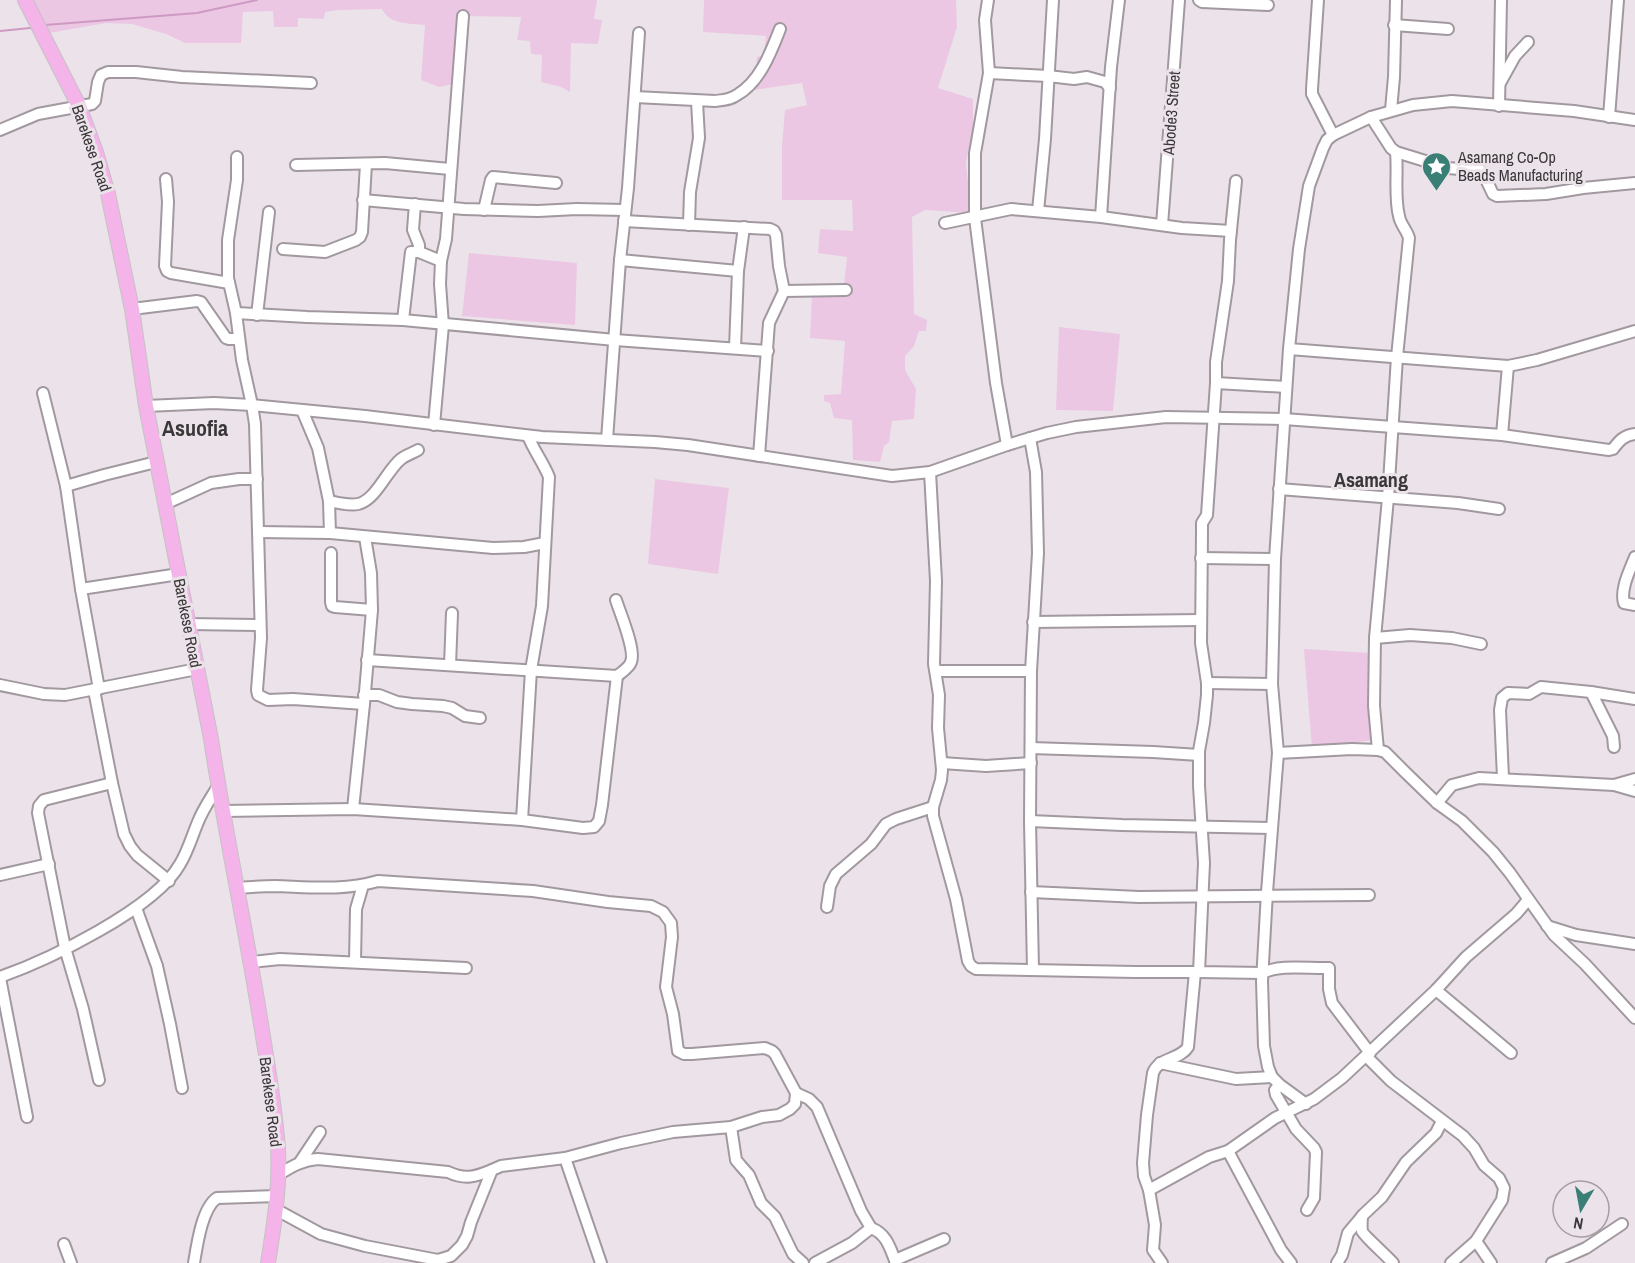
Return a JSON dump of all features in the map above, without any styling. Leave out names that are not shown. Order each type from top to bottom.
[{"type":"main road","name":"Barekese Road","points":[[25,0],[79,106],[102,172],[132,309],[156,462],[211,739],[267,1062],[278,1175],[268,1263]]},
{"type":"street","points":[[988,0],[985,20],[989,73],[975,153],[975,218],[996,383],[1007,445]]},
{"type":"street","points":[[1038,211],[1045,140],[1053,0]]},
{"type":"street","points":[[1101,217],[1111,67],[1119,0]]},
{"type":"street","name":"Abode3 Street","points":[[1162,225],[1179,0]]},
{"type":"street","points":[[1199,0],[1268,5]]},
{"type":"street","points":[[1318,0],[1312,94],[1333,135]]},
{"type":"street","points":[[1391,110],[1396,0]]},
{"type":"street","points":[[1499,106],[1502,0]]},
{"type":"street","points":[[1609,117],[1618,0]]},
{"type":"street","points":[[434,424],[443,325],[441,261],[446,239],[463,16]]},
{"type":"street","points":[[1394,25],[1448,29]]},
{"type":"street","points":[[635,97],[697,101],[727,100],[736,96],[744,91],[759,72],[771,52],[780,29]]},
{"type":"street","points":[[608,440],[639,33]]},
{"type":"street","points":[[1499,86],[1515,56],[1528,42]]},
{"type":"street","points":[[0,130],[38,114],[92,104],[95,101],[101,75],[108,72],[310,83]]},
{"type":"street","points":[[989,73],[1074,79],[1087,77],[1105,82],[1110,88]]},
{"type":"street","points":[[689,225],[690,192],[699,138],[697,101]]},
{"type":"street","points":[[1306,1104],[1276,1081],[1268,1067],[1264,1046],[1263,973],[1266,897],[1278,753],[1272,684],[1275,559],[1288,349],[1299,249],[1309,186],[1323,148],[1333,135],[1371,117],[1413,105],[1452,101],[1574,111],[1635,120]]},
{"type":"street","points":[[1371,117],[1396,152],[1448,168],[1482,171],[1493,194],[1497,196],[1546,194],[1635,183]]},
{"type":"street","points":[[1378,750],[1374,706],[1375,638],[1408,238],[1407,231],[1399,219],[1396,201],[1398,175],[1396,152]]},
{"type":"street","points":[[237,157],[237,180],[228,240],[229,283],[255,424],[261,638],[256,690],[258,695],[268,700],[364,699],[379,695],[397,702],[452,708],[465,716],[480,718]]},
{"type":"street","points":[[297,165],[386,163],[450,169]]},
{"type":"street","points":[[283,249],[324,252],[360,237],[366,164]]},
{"type":"street","points":[[484,210],[493,177],[556,183]]},
{"type":"street","points":[[166,179],[168,202],[165,266],[167,271],[229,283]]},
{"type":"street","points":[[1162,1263],[1154,1250],[1155,1225],[1149,1190],[1144,1176],[1143,1149],[1155,1067],[1183,1053],[1188,1047],[1197,972],[1204,863],[1199,795],[1199,755],[1207,682],[1201,643],[1202,523],[1207,515],[1216,362],[1228,281],[1236,181]]},
{"type":"street","points":[[363,200],[484,210],[577,210],[689,225],[774,231],[784,291],[769,323],[759,456]]},
{"type":"street","points":[[415,204],[413,230],[419,245],[419,252]]},
{"type":"street","points":[[945,223],[1011,209],[1231,231]]},
{"type":"street","points":[[257,315],[269,212]]},
{"type":"street","points":[[735,348],[738,271],[744,228]]},
{"type":"street","points":[[403,320],[411,252],[419,252],[441,261]]},
{"type":"street","points":[[620,260],[738,271]]},
{"type":"street","points":[[784,291],[846,290]]},
{"type":"street","points":[[132,309],[201,302],[226,338],[239,339]]},
{"type":"street","points":[[236,313],[403,320],[615,340],[768,351]]},
{"type":"street","points":[[1288,349],[1508,366],[1635,332]]},
{"type":"street","points":[[1502,435],[1508,366]]},
{"type":"street","points":[[1216,383],[1286,387]]},
{"type":"street","points":[[43,393],[66,486],[112,783],[124,834],[130,846],[146,864],[169,881]]},
{"type":"street","points":[[146,406],[214,403],[252,405],[528,436],[688,445],[892,476],[930,472],[1007,445],[1076,427],[1166,417],[1284,419],[1502,435],[1609,450],[1613,449],[1619,440],[1635,434]]},
{"type":"street","points":[[302,410],[318,448],[329,501],[330,533]]},
{"type":"street","points":[[522,820],[531,670],[542,606],[549,477],[528,436]]},
{"type":"street","points":[[1030,438],[1036,472],[1038,553],[1033,622],[1030,748],[1033,970]]},
{"type":"street","points":[[329,501],[359,504],[366,500],[402,459],[418,450]]},
{"type":"street","points":[[66,486],[156,462]]},
{"type":"street","points":[[930,472],[936,580],[934,664],[939,695],[938,728],[942,763],[941,780],[933,807],[935,825],[949,871],[971,966],[976,969],[1147,973],[1263,973],[1268,970],[1329,968],[1332,1003],[1368,1054],[1391,1081],[1463,1136],[1474,1148],[1484,1165],[1499,1178],[1504,1188],[1502,1200],[1476,1241],[1451,1263]]},
{"type":"street","points":[[165,504],[211,483],[239,478],[257,478]]},
{"type":"street","points":[[1280,489],[1458,503],[1499,509]]},
{"type":"street","points":[[259,532],[330,533],[493,548],[524,547],[545,543]]},
{"type":"street","points":[[353,809],[372,610],[371,573],[365,537]]},
{"type":"street","points":[[331,553],[332,606],[372,610]]},
{"type":"street","points":[[1635,557],[1622,598],[1624,603],[1635,605]]},
{"type":"street","points":[[1202,558],[1275,559]]},
{"type":"street","points":[[81,589],[178,574]]},
{"type":"street","points":[[223,811],[353,809],[522,820],[583,828],[594,827],[602,805],[617,676],[630,665],[633,658],[616,600]]},
{"type":"street","points":[[450,665],[452,613]]},
{"type":"street","points":[[1033,622],[1201,620]]},
{"type":"street","points":[[188,624],[260,625]]},
{"type":"street","points":[[1375,638],[1410,635],[1452,638],[1481,644]]},
{"type":"street","points":[[367,660],[617,676]]},
{"type":"street","points":[[0,685],[44,694],[65,695],[197,669]]},
{"type":"street","points":[[936,671],[1031,671]]},
{"type":"street","points":[[1207,682],[1272,684]]},
{"type":"street","points":[[1503,778],[1500,710],[1502,698],[1508,693],[1529,694],[1541,687],[1635,699]]},
{"type":"street","points":[[1591,692],[1613,736],[1614,747]]},
{"type":"street","points":[[1030,748],[1199,755]]},
{"type":"street","points":[[1278,753],[1352,749],[1385,752],[1437,803],[1462,821],[1493,852],[1554,935],[1585,964],[1635,1018]]},
{"type":"street","points":[[942,763],[986,766],[1031,764]]},
{"type":"street","points":[[1437,803],[1449,788],[1457,783],[1479,778],[1614,785],[1635,790]]},
{"type":"street","points":[[1614,785],[1635,779]]},
{"type":"street","points":[[99,1080],[83,1009],[65,948],[38,813],[39,806],[45,800],[112,783]]},
{"type":"street","points":[[27,1117],[3,1013],[0,978],[99,931],[136,908],[169,881],[180,864],[199,819],[218,786]]},
{"type":"street","points":[[827,907],[830,886],[836,874],[871,844],[886,824],[933,807]]},
{"type":"street","points":[[1030,821],[1271,828]]},
{"type":"street","points":[[0,875],[49,864]]},
{"type":"street","points":[[237,888],[272,886],[343,888],[378,880],[533,891],[651,906],[663,912],[671,923],[672,937],[666,987],[673,1014],[678,1051],[692,1054],[765,1048],[775,1054],[796,1093],[795,1104],[779,1115],[762,1117],[731,1127],[673,1132],[565,1158],[501,1166],[480,1175],[460,1177],[448,1172],[318,1159],[300,1162],[278,1175]]},
{"type":"street","points":[[356,962],[356,909],[363,885]]},
{"type":"street","points":[[1031,891],[1139,897],[1369,896]]},
{"type":"street","points":[[1149,1190],[1209,1157],[1228,1151],[1275,1118],[1306,1104],[1342,1078],[1436,990],[1466,957],[1516,914],[1528,900]]},
{"type":"street","points":[[136,908],[157,966],[182,1088]]},
{"type":"street","points":[[1547,926],[1576,935],[1635,944]]},
{"type":"street","points":[[251,962],[280,959],[466,968]]},
{"type":"street","points":[[1436,990],[1511,1053]]},
{"type":"street","points":[[1160,1063],[1236,1079],[1276,1081]]},
{"type":"street","points":[[1276,1081],[1276,1095],[1296,1129],[1316,1152],[1314,1198],[1307,1210]]},
{"type":"street","points":[[796,1093],[809,1099],[817,1107],[861,1211],[872,1228],[880,1231],[886,1239],[895,1262],[944,1239]]},
{"type":"street","points":[[1337,1263],[1342,1255],[1348,1233],[1362,1215],[1382,1197],[1406,1162],[1436,1133],[1442,1121]]},
{"type":"street","points":[[731,1127],[736,1160],[749,1174],[761,1203],[775,1217],[793,1254],[803,1263]]},
{"type":"street","points":[[300,1162],[320,1132]]},
{"type":"street","points":[[1228,1151],[1281,1251],[1291,1263]]},
{"type":"street","points":[[565,1158],[601,1263]]},
{"type":"street","points":[[194,1263],[210,1202],[217,1198],[276,1202],[321,1234],[365,1246],[438,1260],[451,1256],[467,1236],[492,1170]]},
{"type":"street","points":[[1362,1215],[1361,1224],[1364,1235],[1393,1263]]},
{"type":"street","points":[[1552,1263],[1586,1248],[1622,1224]]},
{"type":"street","points":[[815,1263],[852,1243],[872,1228]]},
{"type":"street","points":[[1476,1241],[1491,1263]]},
{"type":"street","points":[[64,1244],[72,1263]]},
{"type":"shaded area","points":[[32,0],[597,0],[594,19],[602,20],[598,44],[571,43],[570,92],[541,82],[542,55],[531,54],[530,41],[517,40],[521,17],[456,16],[453,84],[439,87],[421,80],[425,25],[395,21],[382,9],[325,12],[324,19],[298,18],[298,27],[274,27],[273,11],[243,12],[241,43],[185,43],[166,34],[132,24],[106,23],[49,33]]},
{"type":"shaded area","points":[[704,0],[956,0],[957,27],[938,88],[973,99],[973,127],[966,163],[971,213],[925,210],[912,217],[914,314],[927,320],[926,331],[919,331],[914,346],[905,356],[905,370],[916,389],[914,419],[892,421],[889,442],[884,446],[880,462],[853,460],[852,420],[834,418],[830,403],[824,401],[824,395],[841,394],[845,341],[810,338],[812,296],[843,294],[847,257],[818,253],[820,229],[853,231],[852,200],[782,200],[785,110],[807,105],[802,83],[754,90],[757,57],[764,55],[766,36],[703,32]]},
{"type":"shaded area","points":[[469,253],[577,263],[575,325],[462,316]]},
{"type":"shaded area","points":[[1059,327],[1120,334],[1113,411],[1056,410]]},
{"type":"shaded area","points":[[655,479],[729,488],[718,574],[648,564]]},
{"type":"shaded area","points":[[1304,649],[1370,653],[1373,740],[1312,748]]},
{"type":"waterway","points":[[45,25],[197,13],[257,0]]},
{"type":"waterway","points":[[0,31],[30,28]]},
{"type":"place","name":"Asamang Co-Op Beads Manufacturing","points":[[1437,192]]},
{"type":"district","name":"Asuofia","points":[[195,428]]},
{"type":"district","name":"Asamang","points":[[1371,479]]}]
